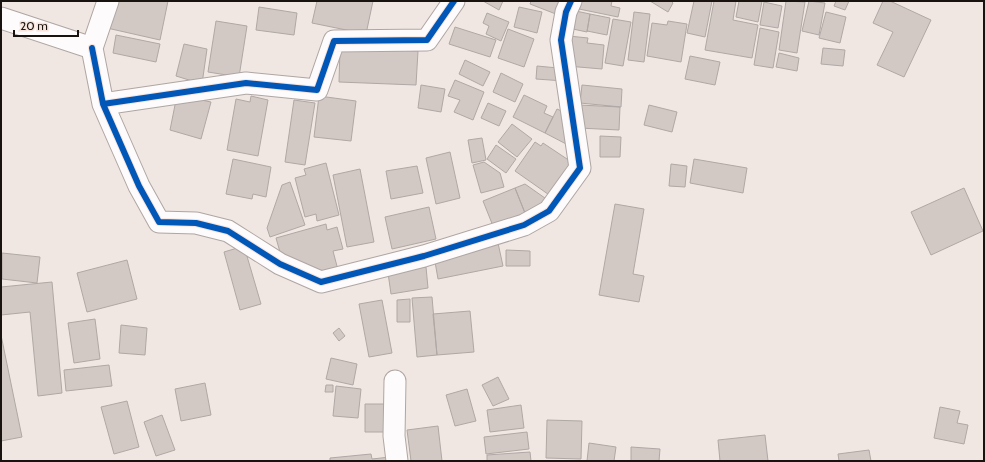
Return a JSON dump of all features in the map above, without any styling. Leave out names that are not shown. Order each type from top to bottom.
[{"type":"street","points":[[108,1],[92,48],[102,104],[139,186],[159,222],[196,223],[228,231],[280,264],[321,282],[424,256],[524,225],[550,211],[580,168],[560,40],[566,12],[571,1]]},
{"type":"street","points":[[102,104],[246,84],[317,90],[334,41],[427,40],[454,1]]},
{"type":"street","points":[[1,18],[92,48]]},
{"type":"street","points":[[395,381],[394,436],[397,461]]},
{"type":"building","points":[[113,1],[168,1],[160,40],[107,28]]},
{"type":"building","points":[[317,1],[373,1],[366,34],[312,23]]},
{"type":"building","points":[[483,1],[503,1],[499,10]]},
{"type":"building","points":[[531,1],[567,1],[561,16],[530,4]]},
{"type":"building","points":[[581,1],[612,1],[611,6],[620,8],[618,17],[579,9]]},
{"type":"building","points":[[650,1],[671,1],[673,3],[668,12]]},
{"type":"building","points":[[694,1],[712,1],[705,37],[687,33]]},
{"type":"building","points":[[714,1],[736,1],[733,20],[758,25],[752,58],[705,50]]},
{"type":"building","points":[[739,1],[762,1],[758,22],[736,17]]},
{"type":"building","points":[[786,1],[805,2],[797,53],[779,50]]},
{"type":"building","points":[[809,1],[825,3],[819,35],[802,31]]},
{"type":"building","points":[[836,1],[849,1],[845,10],[834,6]]},
{"type":"building","points":[[883,1],[890,1],[931,20],[904,77],[877,65],[893,32],[873,23]]},
{"type":"building","points":[[764,2],[782,6],[778,28],[760,25]]},
{"type":"building","points":[[259,7],[297,13],[294,35],[256,30]]},
{"type":"building","points":[[519,7],[542,12],[537,33],[514,27]]},
{"type":"building","points":[[571,10],[590,14],[587,32],[568,28]]},
{"type":"building","points":[[634,12],[650,14],[644,62],[628,60]]},
{"type":"building","points":[[826,12],[846,17],[840,43],[819,38]]},
{"type":"building","points":[[487,13],[509,22],[501,41],[486,34],[489,26],[483,23]]},
{"type":"building","points":[[590,14],[610,18],[607,35],[587,31]]},
{"type":"building","points":[[613,19],[631,22],[623,66],[605,63]]},
{"type":"building","points":[[216,21],[247,26],[239,77],[208,72]]},
{"type":"building","points":[[668,21],[687,24],[681,62],[647,56],[652,23],[667,25]]},
{"type":"building","points":[[455,27],[496,40],[490,57],[449,44]]},
{"type":"building","points":[[760,28],[779,32],[773,68],[754,65]]},
{"type":"building","points":[[508,29],[534,39],[524,67],[498,58]]},
{"type":"building","points":[[116,35],[160,44],[156,62],[113,53]]},
{"type":"building","points":[[569,36],[588,38],[587,43],[604,45],[602,69],[567,66]]},
{"type":"building","points":[[184,44],[207,49],[202,84],[176,76]]},
{"type":"building","points":[[340,48],[418,51],[416,85],[339,82]]},
{"type":"building","points":[[823,48],[845,50],[843,66],[821,64]]},
{"type":"building","points":[[779,53],[799,58],[797,71],[776,67]]},
{"type":"building","points":[[690,56],[720,62],[715,85],[685,79]]},
{"type":"building","points":[[465,60],[490,72],[483,86],[459,74]]},
{"type":"building","points":[[537,66],[558,68],[564,81],[536,79]]},
{"type":"building","points":[[501,73],[523,84],[515,102],[493,92]]},
{"type":"building","points":[[455,80],[484,92],[473,120],[454,112],[460,100],[448,96]]},
{"type":"building","points":[[421,85],[445,89],[441,112],[418,108]]},
{"type":"building","points":[[582,85],[622,89],[621,107],[580,103]]},
{"type":"building","points":[[177,95],[211,102],[201,139],[170,130]]},
{"type":"building","points":[[524,95],[547,106],[544,113],[553,117],[545,133],[513,117]]},
{"type":"building","points":[[251,96],[268,100],[258,156],[227,150],[236,99],[250,102]]},
{"type":"building","points":[[319,96],[356,101],[351,141],[314,137]]},
{"type":"building","points":[[294,100],[315,103],[305,165],[285,162]]},
{"type":"building","points":[[488,103],[506,111],[499,126],[481,118]]},
{"type":"building","points":[[579,105],[620,107],[619,130],[579,128]]},
{"type":"building","points":[[649,105],[677,112],[672,132],[644,125]]},
{"type":"building","points":[[557,109],[570,115],[570,146],[545,133]]},
{"type":"building","points":[[512,124],[532,139],[517,157],[498,142]]},
{"type":"building","points":[[600,136],[621,137],[620,157],[600,157]]},
{"type":"building","points":[[482,138],[486,160],[472,163],[468,140]]},
{"type":"building","points":[[535,142],[541,146],[543,143],[573,163],[555,199],[515,171]]},
{"type":"building","points":[[496,145],[516,159],[506,173],[487,159]]},
{"type":"building","points":[[450,152],[460,198],[436,204],[426,158]]},
{"type":"building","points":[[233,159],[271,167],[266,197],[253,194],[252,199],[226,194]]},
{"type":"building","points":[[694,159],[747,168],[743,193],[690,183]]},
{"type":"building","points":[[484,162],[500,173],[504,187],[481,193],[473,165]]},
{"type":"building","points":[[326,163],[339,215],[317,221],[316,214],[305,217],[295,178],[306,175],[304,169]]},
{"type":"building","points":[[671,164],[687,166],[685,187],[669,186]]},
{"type":"building","points":[[417,166],[423,193],[391,199],[386,171]]},
{"type":"building","points":[[360,169],[374,242],[347,247],[333,175]]},
{"type":"building","points":[[290,182],[305,225],[270,237],[267,228],[282,185]]},
{"type":"building","points":[[525,184],[552,203],[527,218],[515,188]]},
{"type":"building","points":[[515,188],[525,213],[493,226],[483,201]]},
{"type":"building","points":[[964,188],[983,231],[931,255],[911,212]]},
{"type":"building","points":[[615,204],[644,209],[633,274],[644,276],[639,302],[599,295]]},
{"type":"building","points":[[429,207],[436,239],[392,249],[385,217]]},
{"type":"building","points":[[326,224],[327,230],[337,227],[343,249],[333,251],[338,270],[320,275],[280,252],[276,238]]},
{"type":"building","points":[[498,243],[503,266],[438,279],[434,256]]},
{"type":"building","points":[[244,246],[261,304],[240,310],[224,252]]},
{"type":"building","points":[[506,250],[530,251],[530,266],[506,266]]},
{"type":"building","points":[[2,253],[40,257],[37,283],[2,279]]},
{"type":"building","points":[[127,260],[137,299],[87,312],[77,273]]},
{"type":"building","points":[[426,267],[428,288],[391,294],[388,273]]},
{"type":"building","points":[[52,282],[62,393],[38,396],[30,312],[1,315],[1,287]]},
{"type":"building","points":[[432,297],[437,355],[417,357],[412,298]]},
{"type":"building","points":[[410,299],[410,322],[397,322],[397,300]]},
{"type":"building","points":[[382,300],[392,353],[369,357],[359,304]]},
{"type":"building","points":[[470,311],[474,352],[437,355],[433,314]]},
{"type":"building","points":[[95,319],[100,359],[74,363],[68,323]]},
{"type":"building","points":[[121,325],[147,328],[145,355],[119,353]]},
{"type":"building","points":[[339,328],[345,336],[339,341],[333,333]]},
{"type":"building","points":[[1,335],[22,437],[1,441]]},
{"type":"building","points":[[331,358],[357,364],[353,385],[326,379]]},
{"type":"building","points":[[109,365],[112,386],[66,391],[64,370]]},
{"type":"building","points":[[498,377],[509,399],[493,406],[482,385]]},
{"type":"building","points":[[205,383],[211,415],[181,421],[175,389]]},
{"type":"building","points":[[326,385],[333,385],[333,392],[325,392]]},
{"type":"building","points":[[336,386],[361,389],[358,418],[333,416]]},
{"type":"building","points":[[467,389],[476,421],[455,426],[446,395]]},
{"type":"building","points":[[127,401],[139,447],[114,454],[101,407]]},
{"type":"building","points":[[365,404],[390,404],[390,432],[365,432]]},
{"type":"building","points":[[521,405],[524,428],[490,432],[487,410]]},
{"type":"building","points":[[940,407],[960,411],[957,423],[968,425],[964,444],[934,438]]},
{"type":"building","points":[[162,415],[175,450],[156,456],[144,422]]},
{"type":"building","points":[[547,420],[582,421],[581,459],[546,458]]},
{"type":"building","points":[[438,426],[442,461],[411,461],[407,430]]},
{"type":"building","points":[[527,432],[529,449],[486,454],[484,437]]},
{"type":"building","points":[[765,435],[768,461],[720,461],[718,440]]},
{"type":"building","points":[[589,443],[616,447],[614,461],[587,461]]},
{"type":"building","points":[[631,447],[660,449],[659,461],[631,461]]},
{"type":"building","points":[[869,450],[871,461],[839,461],[838,454]]},
{"type":"building","points":[[530,452],[531,461],[487,461],[487,455]]},
{"type":"building","points":[[371,454],[372,459],[390,457],[391,461],[330,461],[330,458]]},
{"type":"cycle path","points":[[103,104],[246,83],[317,90],[334,41],[427,40],[454,1]]},
{"type":"cycle path","points":[[92,48],[103,104],[139,186],[159,222],[196,223],[228,231],[280,264],[321,282],[424,256],[524,225],[549,211],[580,168],[561,40],[566,12],[571,1]]}]
